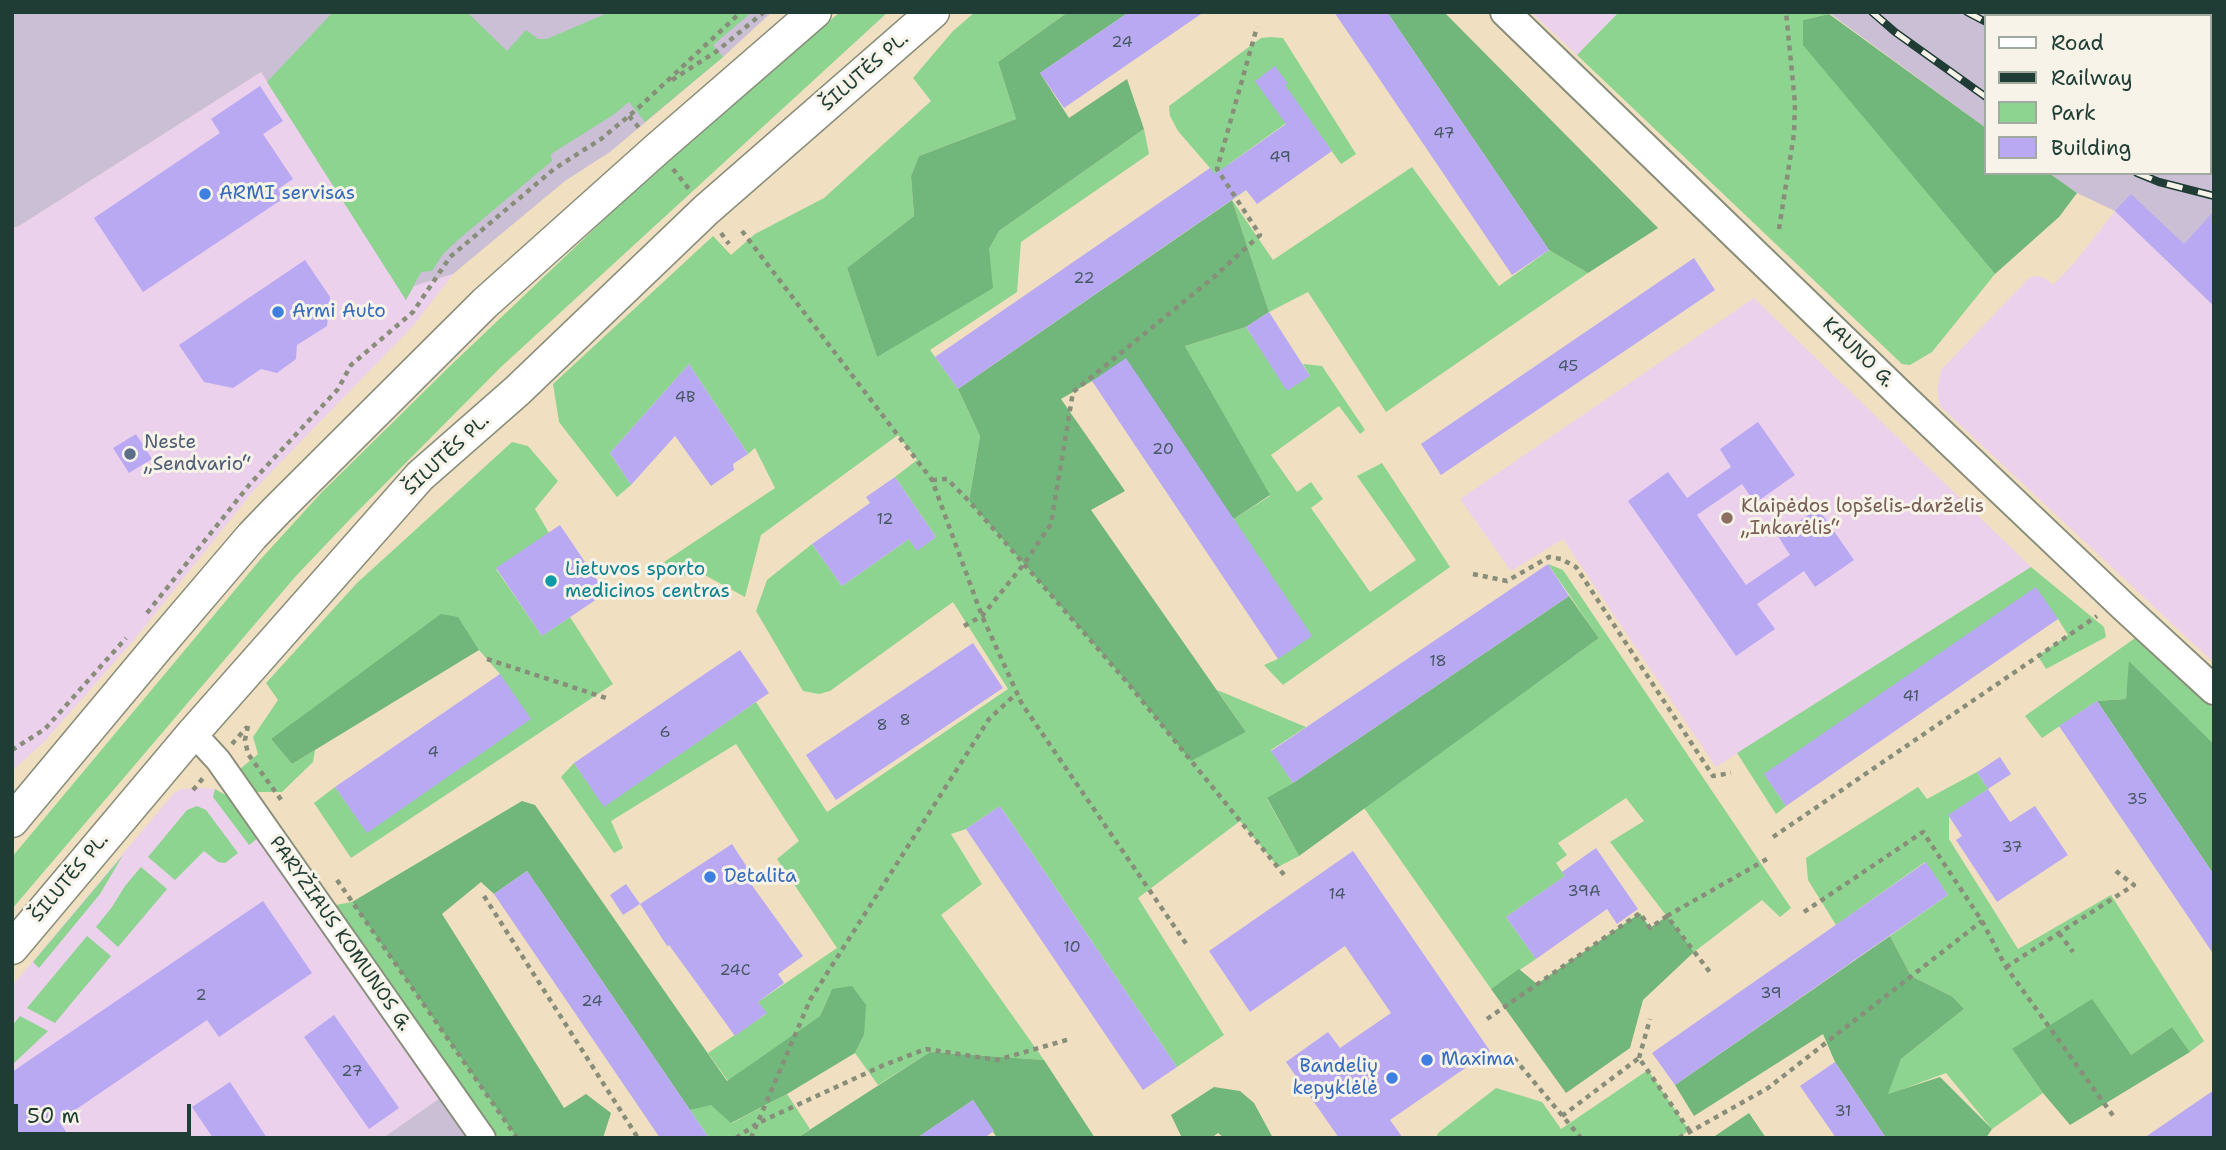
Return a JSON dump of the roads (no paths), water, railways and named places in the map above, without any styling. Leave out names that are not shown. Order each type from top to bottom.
[{"type":"main road","points":[[12,821],[260,527],[485,303],[815,12]]},
{"type":"main road","name":"ŠILUTĖS PL.","points":[[12,948],[193,733],[420,476],[517,391],[706,210],[933,12]]},
{"type":"main road","name":"KAUNO G.","points":[[1505,12],[2124,608],[2214,690]]},
{"type":"street","name":"PARYŽIAUS KOMUNOS G.","points":[[193,733],[218,760],[483,1138]]},
{"type":"railway","points":[[1872,12],[1895,32],[1984,96]]},
{"type":"railway","points":[[1967,12],[1984,21]]},
{"type":"railway","points":[[2142,175],[2214,196]]},
{"type":"place","name":"ARMI servisas","points":[[205,194]]},
{"type":"place","name":"Armi Auto","points":[[278,312]]},
{"type":"place","name":"Neste „Sendvario“","points":[[130,454]]},
{"type":"place","name":"Klaipėdos lopšelis-darželis „Inkarėlis“","points":[[1727,518]]},
{"type":"place","name":"Lietuvos sporto medicinos centras","points":[[551,581]]},
{"type":"place","name":"Detalita","points":[[710,877]]},
{"type":"place","name":"Maxima","points":[[1427,1060]]},
{"type":"place","name":"Bandelių kepyklėlė","points":[[1392,1078]]}]
